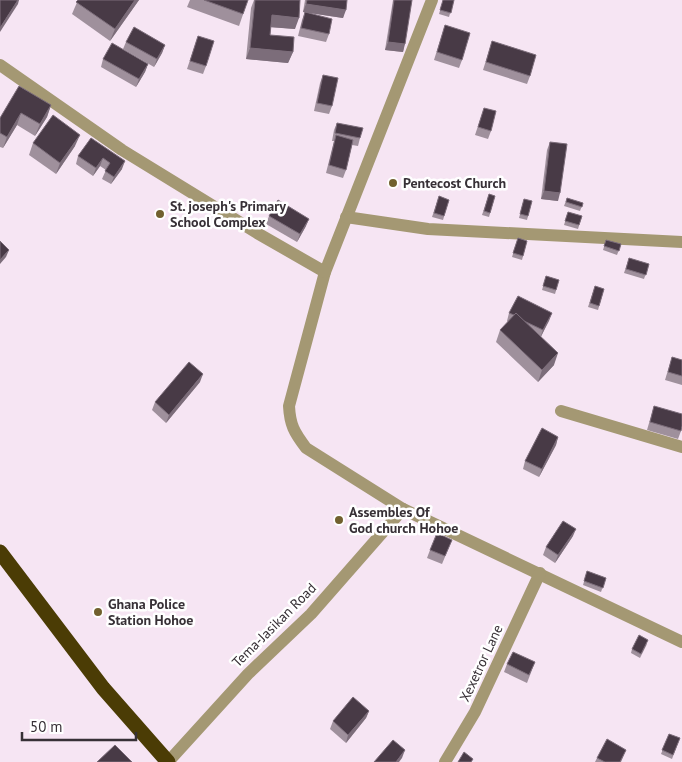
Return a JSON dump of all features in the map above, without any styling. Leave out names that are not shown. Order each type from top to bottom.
[{"type":"highway","name":"Tema-Jasikan Road","points":[[0,552],[103,688],[168,762]]},
{"type":"street","points":[[432,0],[325,272],[289,406],[290,420],[295,433],[306,448],[403,509],[682,642]]},
{"type":"street","points":[[0,65],[122,150],[257,233],[325,272]]},
{"type":"street","points":[[346,217],[428,229],[682,242]]},
{"type":"street","points":[[561,411],[682,447]]},
{"type":"street","name":"Tema-Jasikan Road","points":[[168,762],[248,674],[311,614],[403,509]]},
{"type":"street","name":"Xexetror Lane","points":[[445,762],[475,712],[540,573]]},
{"type":"building","points":[[0,0],[18,0],[0,28]]},
{"type":"building","points":[[78,0],[135,0],[115,29],[76,2]]},
{"type":"building","points":[[204,0],[248,0],[243,14]]},
{"type":"building","points":[[255,0],[300,0],[299,18],[272,15],[270,35],[294,37],[293,52],[250,48]]},
{"type":"building","points":[[307,0],[347,0],[346,10],[306,4]]},
{"type":"building","points":[[394,0],[412,0],[405,44],[388,42]]},
{"type":"building","points":[[443,0],[454,0],[451,13],[440,10]]},
{"type":"building","points":[[305,12],[332,19],[329,34],[301,28]]},
{"type":"building","points":[[445,25],[470,33],[462,60],[437,52]]},
{"type":"building","points":[[134,27],[165,45],[157,59],[126,42]]},
{"type":"building","points":[[198,36],[214,41],[206,66],[190,61]]},
{"type":"building","points":[[492,41],[536,55],[530,76],[486,62]]},
{"type":"building","points":[[112,43],[148,64],[139,79],[103,59]]},
{"type":"building","points":[[323,75],[338,78],[332,106],[317,103]]},
{"type":"building","points":[[19,86],[51,105],[40,124],[21,113],[7,137],[0,133],[0,118]]},
{"type":"building","points":[[484,108],[496,111],[491,131],[478,127]]},
{"type":"building","points":[[53,115],[80,135],[60,163],[33,143]]},
{"type":"building","points":[[337,123],[363,128],[360,138],[335,133]]},
{"type":"building","points":[[336,135],[353,140],[346,170],[329,165]]},
{"type":"building","points":[[91,138],[125,161],[114,177],[105,171],[110,163],[103,158],[96,168],[78,156]]},
{"type":"building","points":[[550,142],[567,144],[560,193],[544,191]]},
{"type":"building","points":[[489,194],[495,196],[490,213],[484,211]]},
{"type":"building","points":[[439,196],[449,200],[444,216],[434,213]]},
{"type":"building","points":[[567,198],[583,203],[582,207],[566,202]]},
{"type":"building","points":[[524,199],[532,201],[528,216],[520,214]]},
{"type":"building","points":[[278,200],[309,219],[300,234],[269,216]]},
{"type":"building","points":[[568,212],[582,216],[579,225],[565,221]]},
{"type":"building","points":[[518,238],[527,241],[523,256],[513,253]]},
{"type":"building","points":[[606,240],[621,244],[619,251],[604,246]]},
{"type":"building","points":[[0,241],[9,250],[0,260]]},
{"type":"building","points":[[629,258],[649,264],[646,275],[626,269]]},
{"type":"building","points":[[546,276],[559,280],[556,290],[543,286]]},
{"type":"building","points":[[595,286],[604,289],[599,306],[590,303]]},
{"type":"building","points":[[518,296],[552,313],[543,330],[524,321],[516,313],[514,315],[509,313]]},
{"type":"building","points":[[516,313],[558,353],[542,370],[500,330]]},
{"type":"building","points":[[672,357],[682,360],[682,376],[668,372]]},
{"type":"building","points":[[189,362],[203,374],[169,415],[155,402]]},
{"type":"building","points":[[654,406],[682,414],[681,431],[650,422]]},
{"type":"building","points":[[542,428],[558,437],[542,469],[525,461]]},
{"type":"building","points":[[563,521],[576,529],[558,555],[546,547]]},
{"type":"building","points":[[437,533],[452,540],[445,556],[430,550]]},
{"type":"building","points":[[587,571],[606,578],[603,588],[584,581]]},
{"type":"building","points":[[639,635],[648,640],[641,654],[632,649]]},
{"type":"building","points":[[513,652],[535,662],[529,675],[507,664]]},
{"type":"building","points":[[353,697],[369,711],[348,735],[333,721]]},
{"type":"building","points":[[669,734],[680,738],[673,755],[662,750]]},
{"type":"building","points":[[607,739],[626,750],[620,762],[605,762],[597,758]]},
{"type":"building","points":[[393,740],[405,750],[396,762],[374,762]]},
{"type":"building","points":[[115,745],[132,762],[97,762]]},
{"type":"building","points":[[464,752],[473,759],[471,762],[458,762]]},
{"type":"place","name":"Pentecost Church","points":[[393,183]]},
{"type":"place","name":"St. joseph's Primary School Complex","points":[[160,214]]},
{"type":"place","name":"Assembles Of God church Hohoe","points":[[339,520]]},
{"type":"place","name":"Ghana Police Station Hohoe","points":[[98,612]]}]
